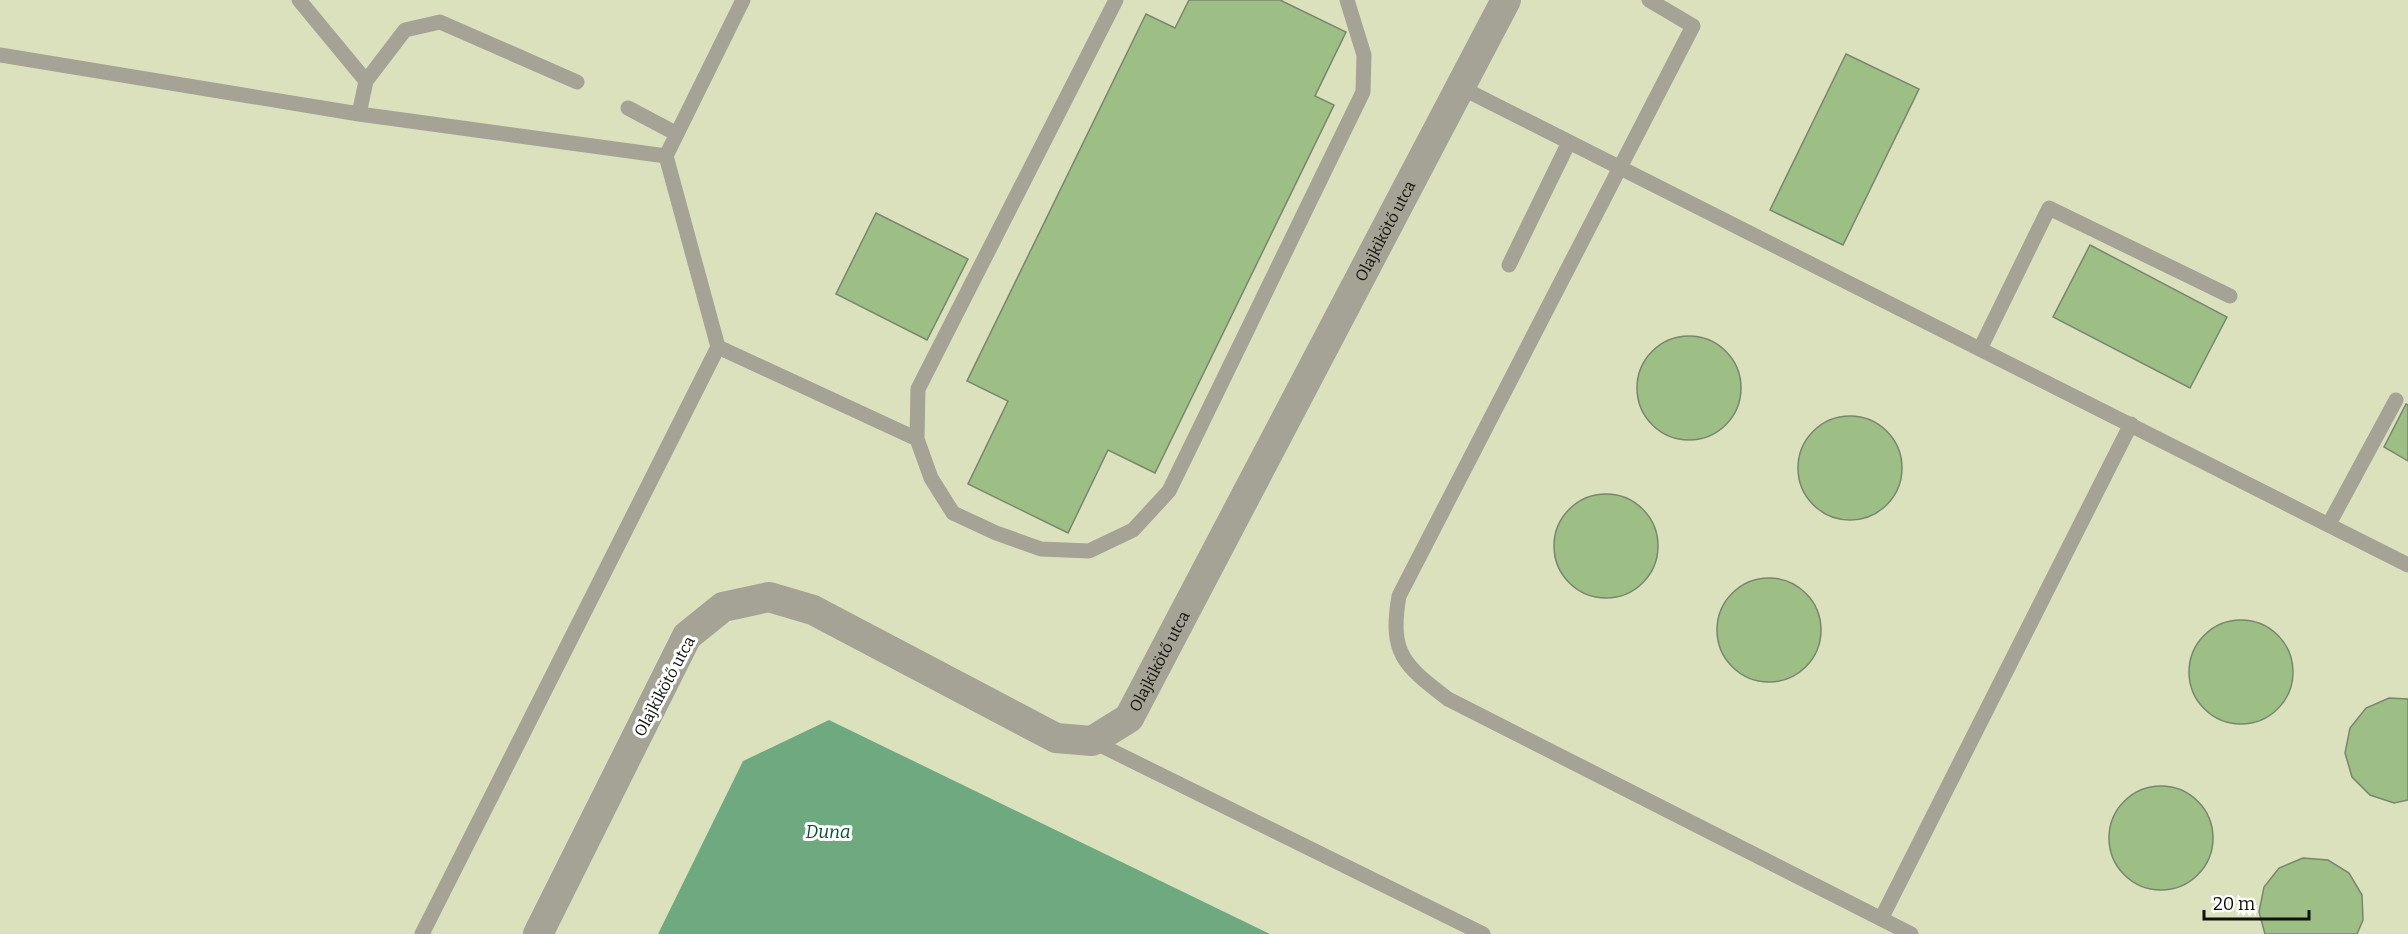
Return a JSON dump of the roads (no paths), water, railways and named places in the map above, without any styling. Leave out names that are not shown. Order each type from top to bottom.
[{"type":"street","name":"Olajkikötő utca","points":[[538,934],[687,636],[723,607],[769,597],[813,610],[1056,738],[1092,741],[1129,718],[1506,0]]},
{"type":"lane","points":[[299,0],[366,81]]},
{"type":"lane","points":[[422,934],[718,347],[666,156],[743,0]]},
{"type":"lane","points":[[1116,0],[918,389],[917,438],[931,478],[954,513],[996,533],[1041,549],[1089,551],[1133,530],[1169,491],[1363,92],[1364,55],[1347,0]]},
{"type":"lane","points":[[1649,0],[1693,26],[1399,596],[1394,624],[1399,651],[1414,673],[1448,699],[1911,934]]},
{"type":"lane","points":[[359,114],[366,81],[405,30],[440,22],[577,82]]},
{"type":"lane","points":[[0,55],[359,114],[666,156]]},
{"type":"lane","points":[[1460,87],[2408,565]]},
{"type":"lane","points":[[628,108],[677,134]]},
{"type":"lane","points":[[1509,265],[1569,142]]},
{"type":"lane","points":[[1980,349],[2049,208],[2230,296]]},
{"type":"lane","points":[[718,347],[917,438]]},
{"type":"lane","points":[[2329,524],[2396,400]]},
{"type":"lane","points":[[1881,919],[2131,424]]},
{"type":"lane","points":[[1092,741],[1483,934]]},
{"type":"water","name":"Duna","points":[[829,720],[1270,934],[658,934],[743,761]]}]
